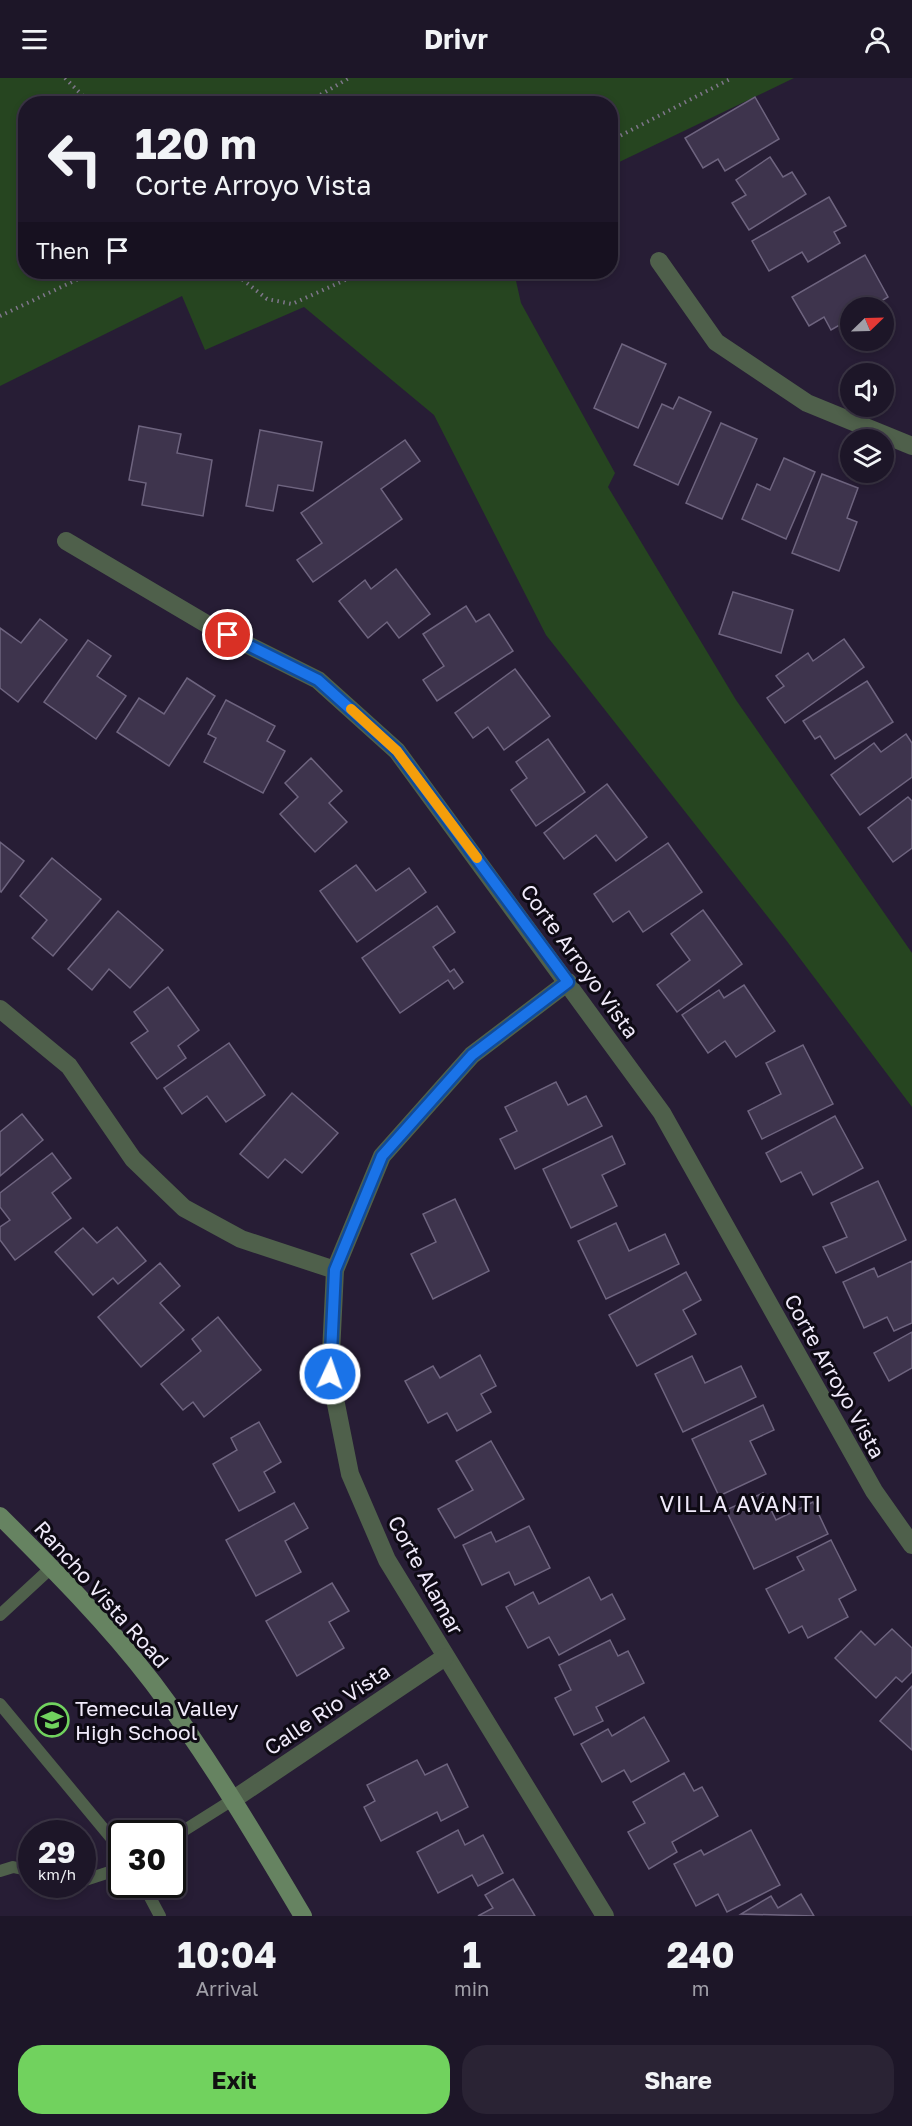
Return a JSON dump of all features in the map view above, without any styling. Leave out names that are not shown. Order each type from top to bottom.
[{"type":"main road","name":"Rancho Vista Road","points":[[0,1516],[52,1567],[153,1683],[234,1799],[303,1916]]},
{"type":"street","points":[[659,261],[716,342],[807,404],[912,447]]},
{"type":"street","name":"Corte Arroyo Vista","points":[[66,541],[210,626],[318,680],[397,751],[662,1113],[874,1491],[912,1545]]},
{"type":"street","name":"Corte Alamar","points":[[568,982],[472,1055],[382,1156],[335,1270],[330,1374],[350,1474],[387,1560],[605,1916]]},
{"type":"street","points":[[0,1009],[69,1066],[133,1159],[184,1208],[241,1239],[335,1270]]},
{"type":"street","name":"Calle Rio Vista","points":[[234,1799],[445,1657]]},
{"type":"lane","points":[[0,1615],[52,1567]]},
{"type":"lane","points":[[0,1704],[108,1834]]},
{"type":"lane","points":[[186,1830],[234,1799]]},
{"type":"lane","points":[[0,1871],[13,1867],[18,1868]]},
{"type":"lane","points":[[150,1898],[160,1916]]},
{"type":"path","points":[[66,78],[83,96]]},
{"type":"path","points":[[319,96],[349,78]]},
{"type":"path","points":[[618,137],[732,78]]},
{"type":"path","points":[[0,316],[78,279]]},
{"type":"path","points":[[242,279],[267,299],[292,304],[347,279]]},
{"type":"green space","points":[[0,78],[794,78],[618,163],[618,96],[18,96],[18,279],[516,279],[521,303],[615,473],[608,487],[736,700],[912,953],[912,1107],[786,940],[546,635],[434,415],[304,307],[205,350],[182,296],[0,386]]},
{"type":"building","points":[[755,97],[779,139],[725,171],[718,159],[703,168],[685,138]]},
{"type":"building","points":[[770,157],[783,177],[792,172],[806,194],[749,230],[732,203],[746,195],[736,180]]},
{"type":"building","points":[[829,197],[846,226],[834,232],[840,243],[808,262],[802,252],[769,271],[752,241]]},
{"type":"building","points":[[865,255],[888,297],[840,297],[840,325],[831,330],[824,317],[809,326],[792,297]]},
{"type":"building","points":[[622,344],[666,364],[638,428],[594,408]]},
{"type":"building","points":[[679,397],[711,412],[678,485],[634,465],[662,404],[673,409]]},
{"type":"building","points":[[721,423],[757,439],[722,519],[686,503]]},
{"type":"building","points":[[139,426],[181,434],[177,453],[212,460],[203,516],[142,505],[146,483],[129,480]]},
{"type":"building","points":[[260,430],[322,442],[313,491],[278,485],[273,511],[246,506]]},
{"type":"building","points":[[405,440],[420,461],[381,489],[402,519],[313,582],[297,560],[322,543],[301,513]]},
{"type":"building","points":[[784,458],[815,472],[786,539],[742,519],[757,484],[770,490]]},
{"type":"building","points":[[822,474],[840,483],[858,488],[847,518],[857,522],[839,571],[792,553]]},
{"type":"building","points":[[396,569],[430,614],[399,638],[387,622],[368,638],[339,601],[365,580],[371,589]]},
{"type":"building","points":[[733,592],[793,610],[781,653],[719,634]]},
{"type":"building","points":[[466,606],[476,622],[489,614],[513,651],[437,701],[423,680],[444,666],[423,634]]},
{"type":"building","points":[[40,619],[67,640],[18,702],[0,688],[0,628],[21,643]]},
{"type":"building","points":[[844,639],[864,667],[785,723],[767,698],[784,686],[776,676],[808,653],[813,661]]},
{"type":"building","points":[[88,640],[111,656],[97,676],[126,696],[96,739],[44,702]]},
{"type":"building","points":[[515,669],[550,716],[504,750],[488,727],[473,738],[455,713]]},
{"type":"building","points":[[187,678],[215,696],[169,766],[117,732],[139,698],[164,714]]},
{"type":"building","points":[[867,681],[893,722],[835,759],[820,736],[815,739],[803,721]]},
{"type":"building","points":[[226,700],[275,726],[267,741],[285,751],[263,793],[204,762],[216,738],[208,734]]},
{"type":"building","points":[[906,734],[912,743],[912,777],[860,815],[831,775],[874,743],[881,752]]},
{"type":"building","points":[[548,739],[585,792],[536,826],[511,790],[527,778],[516,762]]},
{"type":"building","points":[[311,758],[342,791],[329,803],[347,822],[315,852],[280,814],[298,797],[285,783]]},
{"type":"building","points":[[607,784],[647,837],[616,861],[596,835],[564,859],[544,833]]},
{"type":"building","points":[[908,797],[912,801],[912,848],[893,862],[868,828]]},
{"type":"building","points":[[0,842],[24,861],[1,892],[0,891]]},
{"type":"building","points":[[668,843],[702,892],[643,932],[629,911],[613,922],[594,894]]},
{"type":"building","points":[[52,858],[101,899],[53,956],[32,938],[47,920],[20,896]]},
{"type":"building","points":[[356,865],[376,891],[409,868],[426,892],[357,942],[320,891]]},
{"type":"building","points":[[437,906],[455,932],[433,947],[450,972],[454,969],[463,982],[454,989],[448,980],[400,1013],[362,958]]},
{"type":"building","points":[[703,910],[742,964],[677,1012],[657,985],[690,960],[671,934]]},
{"type":"building","points":[[118,911],[163,950],[130,988],[109,969],[92,990],[68,969]]},
{"type":"building","points":[[744,985],[775,1031],[736,1057],[725,1041],[708,1053],[682,1015],[719,990],[724,998]]},
{"type":"building","points":[[168,987],[199,1030],[178,1046],[186,1058],[157,1079],[131,1043],[148,1031],[134,1012]]},
{"type":"building","points":[[229,1043],[265,1095],[226,1122],[207,1096],[182,1114],[164,1088]]},
{"type":"building","points":[[803,1045],[833,1104],[762,1139],[748,1111],[781,1094],[766,1063]]},
{"type":"building","points":[[556,1082],[568,1105],[586,1096],[602,1126],[515,1169],[500,1139],[517,1131],[505,1107]]},
{"type":"building","points":[[292,1093],[338,1133],[302,1173],[285,1159],[268,1178],[240,1154]]},
{"type":"building","points":[[22,1114],[43,1140],[0,1176],[0,1132]]},
{"type":"building","points":[[835,1116],[863,1168],[813,1195],[801,1172],[781,1182],[766,1153]]},
{"type":"building","points":[[612,1136],[625,1164],[602,1175],[617,1206],[571,1228],[543,1169]]},
{"type":"building","points":[[52,1153],[71,1178],[52,1193],[71,1218],[15,1260],[0,1240],[0,1227],[10,1220],[0,1207],[0,1193]]},
{"type":"building","points":[[878,1181],[906,1240],[836,1273],[823,1247],[847,1237],[831,1203]]},
{"type":"building","points":[[455,1199],[489,1271],[433,1299],[411,1254],[436,1242],[423,1214]]},
{"type":"building","points":[[616,1223],[629,1251],[665,1234],[679,1264],[606,1299],[578,1241]]},
{"type":"building","points":[[117,1227],[146,1261],[118,1284],[113,1278],[93,1295],[55,1252],[83,1228],[97,1243]]},
{"type":"building","points":[[912,1261],[912,1323],[894,1331],[887,1317],[864,1328],[843,1282],[874,1268],[878,1277]]},
{"type":"building","points":[[160,1263],[180,1286],[160,1303],[184,1330],[141,1367],[98,1317]]},
{"type":"building","points":[[686,1272],[701,1300],[683,1310],[696,1334],[637,1366],[609,1315]]},
{"type":"building","points":[[218,1317],[261,1370],[204,1417],[193,1402],[183,1410],[161,1384],[201,1351],[192,1339]]},
{"type":"building","points":[[912,1332],[912,1368],[889,1381],[874,1353]]},
{"type":"building","points":[[480,1355],[496,1386],[481,1394],[491,1412],[457,1431],[447,1413],[428,1423],[405,1381],[433,1366],[440,1378]]},
{"type":"building","points":[[692,1356],[705,1383],[741,1366],[756,1397],[683,1432],[655,1374]]},
{"type":"building","points":[[763,1405],[774,1430],[750,1441],[766,1474],[719,1496],[692,1439]]},
{"type":"building","points":[[259,1422],[281,1462],[264,1472],[275,1492],[239,1511],[213,1464],[237,1450],[231,1438]]},
{"type":"building","points":[[491,1441],[524,1499],[455,1538],[438,1509],[473,1490],[456,1461]]},
{"type":"building","points":[[763,1493],[776,1520],[813,1502],[828,1534],[754,1569],[726,1510]]},
{"type":"building","points":[[294,1503],[308,1528],[285,1541],[301,1572],[256,1596],[226,1540]]},
{"type":"building","points":[[529,1526],[550,1568],[515,1585],[509,1572],[482,1585],[463,1545],[491,1532],[496,1542]]},
{"type":"building","points":[[831,1540],[856,1590],[839,1599],[848,1617],[808,1638],[802,1626],[789,1633],[766,1589],[804,1570],[797,1557]]},
{"type":"building","points":[[589,1577],[601,1600],[612,1594],[625,1619],[559,1655],[549,1637],[528,1648],[506,1607],[533,1592],[539,1604]]},
{"type":"building","points":[[332,1583],[349,1611],[329,1622],[344,1648],[297,1676],[266,1621]]},
{"type":"building","points":[[892,1629],[912,1648],[912,1672],[902,1682],[896,1677],[876,1698],[835,1658],[861,1631],[875,1645]]},
{"type":"building","points":[[610,1640],[618,1656],[628,1651],[644,1683],[596,1707],[603,1721],[574,1735],[555,1698],[571,1690],[559,1665]]},
{"type":"building","points":[[912,1686],[912,1750],[880,1721]]},
{"type":"building","points":[[644,1717],[669,1761],[631,1782],[624,1770],[602,1782],[581,1744],[608,1729],[612,1736]]},
{"type":"building","points":[[417,1760],[425,1775],[447,1764],[468,1807],[441,1821],[437,1812],[381,1841],[364,1807],[375,1801],[367,1785]]},
{"type":"building","points":[[684,1773],[694,1791],[702,1787],[718,1816],[672,1842],[677,1852],[649,1869],[628,1832],[645,1823],[633,1802]]},
{"type":"building","points":[[458,1830],[465,1845],[483,1835],[503,1873],[478,1886],[472,1875],[438,1893],[417,1852]]},
{"type":"building","points":[[751,1830],[780,1885],[727,1912],[718,1894],[696,1906],[674,1864],[701,1850],[704,1855]]},
{"type":"building","points":[[513,1879],[535,1916],[478,1916],[493,1908],[485,1895]]},
{"type":"building","points":[[801,1894],[814,1916],[741,1914],[771,1896],[778,1908]]},
{"type":"slow traffic","points":[[351,709],[397,751],[477,858]]},
{"type":"place","name":"Temecula Valley High School","points":[[52,1720]]},
{"type":"district","name":"VILLA AVANTI","points":[[741,1503]]},
{"type":"route","points":[[228,635],[318,680],[397,751],[568,982],[472,1055],[382,1156],[335,1270],[330,1374]]}]
